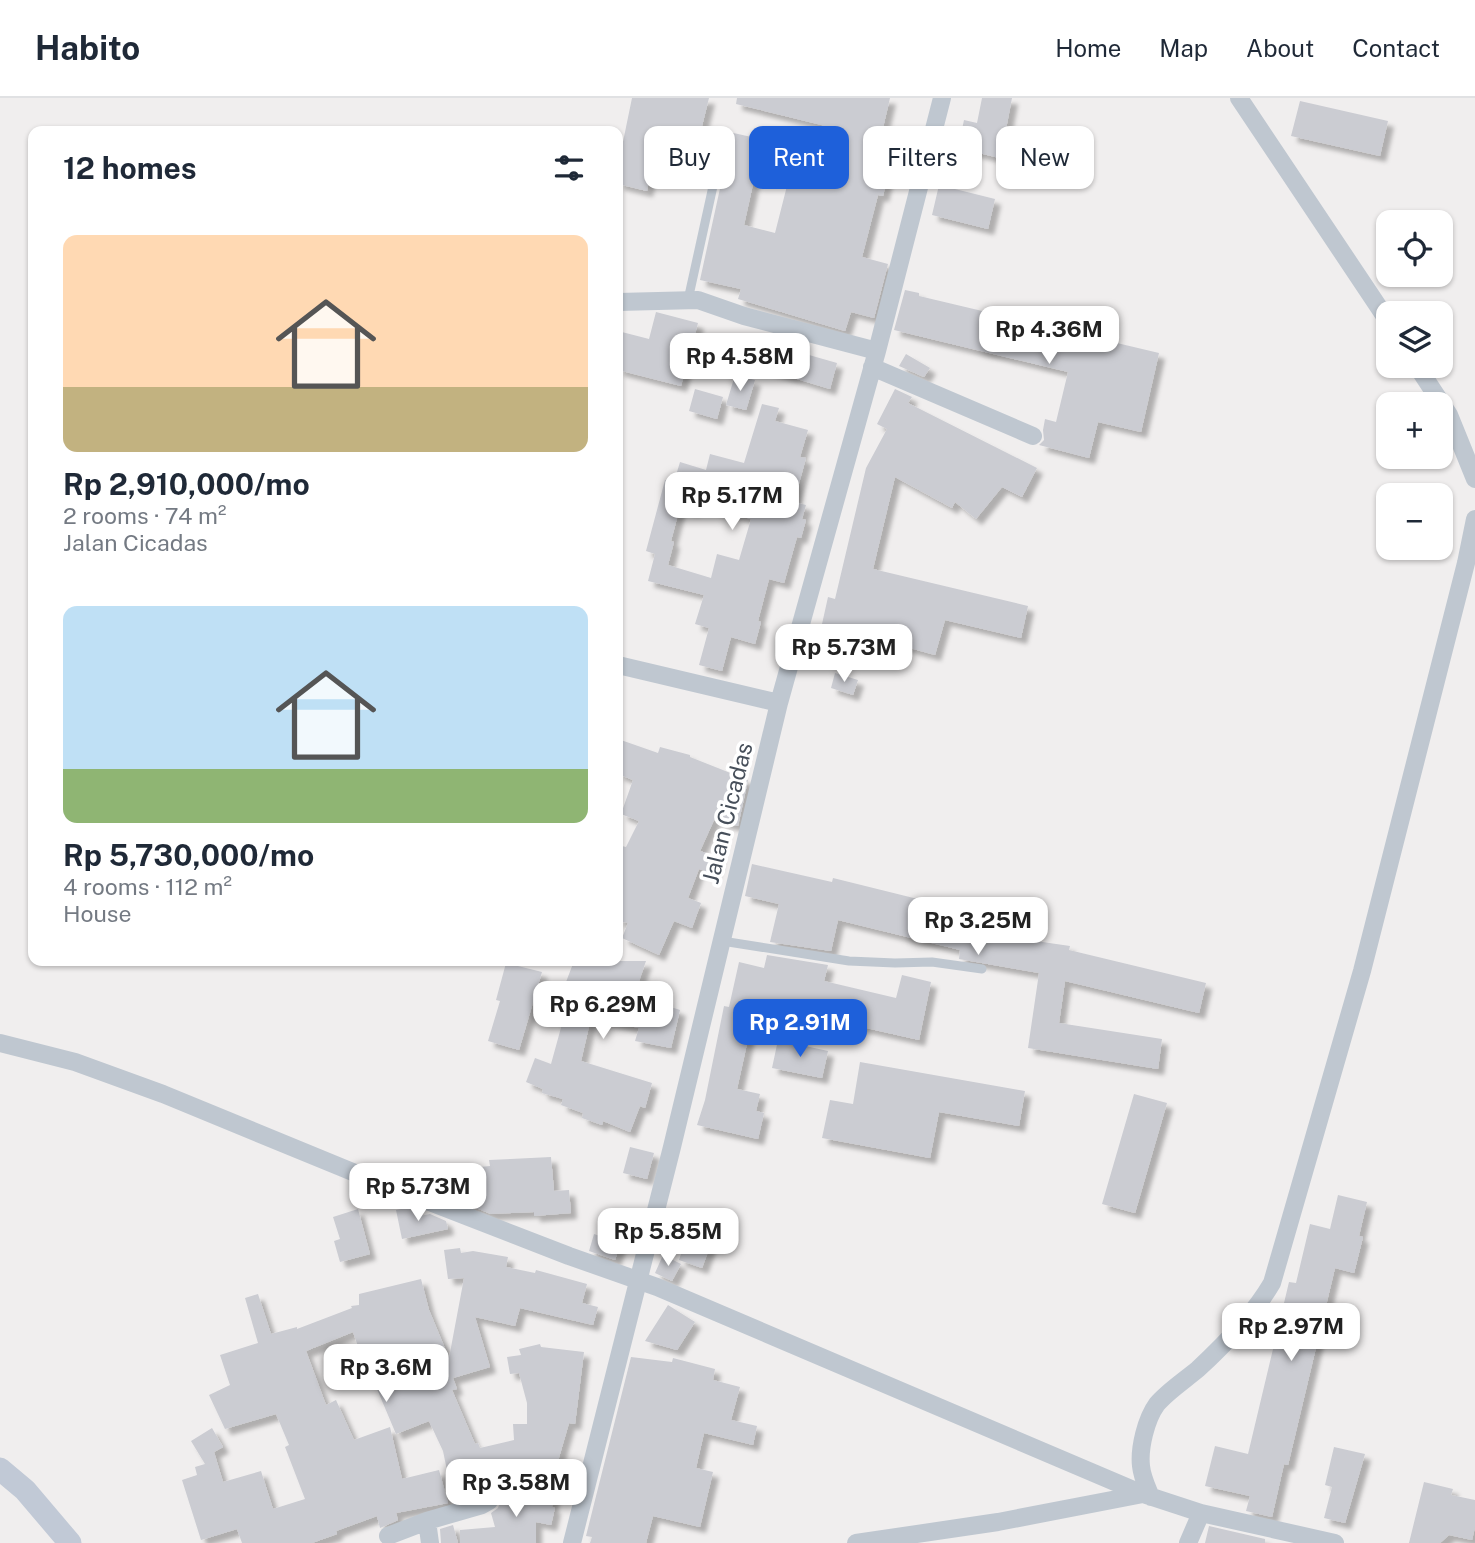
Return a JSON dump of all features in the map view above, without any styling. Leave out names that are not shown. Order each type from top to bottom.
[{"type":"main road","points":[[0,1469],[24,1490],[70,1543]]},
{"type":"street","name":"Jalan Cicadas","points":[[572,1543],[779,703],[874,359],[942,98]]},
{"type":"street","points":[[1239,98],[1376,303]]},
{"type":"street","points":[[623,302],[698,300],[874,359],[1033,436]]},
{"type":"street","points":[[1426,378],[1449,415],[1475,478]]},
{"type":"street","points":[[1147,1495],[1141,1466],[1142,1446],[1158,1403],[1227,1340],[1272,1283],[1362,971],[1471,564],[1475,519]]},
{"type":"street","points":[[623,666],[779,703]]},
{"type":"street","points":[[0,1043],[75,1062],[163,1094],[289,1147],[638,1281],[1147,1495],[1200,1513],[1335,1543]]},
{"type":"street","points":[[388,1536],[427,1521],[482,1506],[489,1500],[491,1479],[496,1473]]},
{"type":"street","points":[[856,1543],[998,1522],[1147,1495]]},
{"type":"street","points":[[1188,1543],[1200,1513]]},
{"type":"street","points":[[427,1521],[430,1543]]},
{"type":"lane","points":[[688,300],[712,189]]},
{"type":"lane","points":[[722,942],[849,961],[932,962],[982,969]]},
{"type":"building","points":[[632,98],[709,98],[702,126],[644,126],[644,189],[647,191],[623,185],[623,142]]},
{"type":"building","points":[[737,98],[890,98],[883,126],[863,126],[863,189],[885,189],[883,196],[878,195],[862,257],[888,264],[874,318],[851,312],[845,331],[738,299],[741,289],[700,280],[720,189],[735,189],[735,133],[749,136],[749,189],[752,189],[744,225],[775,233],[786,189],[849,189],[849,126],[826,126],[736,104]]},
{"type":"building","points":[[982,98],[1012,98],[1007,126],[996,126],[996,157],[982,154],[982,126],[963,126],[964,120],[977,123]]},
{"type":"building","points":[[1300,101],[1388,121],[1380,156],[1291,136]]},
{"type":"building","points":[[938,189],[955,189],[995,199],[988,229],[932,215]]},
{"type":"building","points":[[905,290],[919,293],[919,296],[1159,353],[1141,432],[1098,422],[1089,458],[1039,445],[1044,440],[1045,419],[1056,422],[1068,372],[894,330]]},
{"type":"building","points":[[656,312],[698,323],[681,386],[623,371],[623,332],[649,339]]},
{"type":"building","points":[[774,345],[837,363],[830,389],[767,370]]},
{"type":"building","points":[[906,354],[930,368],[924,377],[899,366]]},
{"type":"building","points":[[735,375],[755,380],[746,410],[726,405]]},
{"type":"building","points":[[695,389],[723,397],[717,419],[689,411]]},
{"type":"building","points":[[895,389],[912,397],[908,403],[1037,468],[1022,497],[1002,487],[976,519],[955,502],[952,508],[895,477],[873,569],[1028,606],[1021,638],[945,620],[935,655],[866,636],[867,634],[822,624],[828,597],[835,599],[866,468],[887,429],[877,424]]},
{"type":"building","points":[[762,404],[779,408],[775,421],[808,430],[800,457],[806,458],[794,502],[806,505],[802,519],[806,520],[801,538],[797,537],[784,583],[769,579],[755,644],[731,637],[722,671],[699,665],[709,628],[695,624],[704,595],[648,581],[655,554],[646,551],[665,480],[674,482],[680,462],[706,470],[710,454],[744,463]],"holes":[[[695,503],[751,519],[739,560],[717,554],[711,578],[668,565],[680,507],[693,511]]]},
{"type":"building","points":[[835,673],[858,680],[853,695],[831,688]]},
{"type":"building","points":[[623,741],[658,753],[660,747],[690,755],[748,780],[738,826],[714,820],[700,851],[719,857],[713,874],[699,869],[688,898],[701,903],[692,928],[674,921],[659,955],[623,938],[628,923],[623,922],[623,846],[626,847],[639,821],[623,815],[633,780],[623,776]]},
{"type":"building","points":[[752,864],[832,882],[833,878],[966,911],[961,930],[1070,946],[1069,950],[1206,983],[1199,1013],[1065,981],[1059,1023],[1162,1039],[1158,1069],[1028,1048],[1039,973],[959,959],[960,950],[838,920],[831,951],[770,942],[779,904],[745,896]]},
{"type":"building","points":[[767,955],[828,965],[824,981],[896,998],[902,975],[931,982],[919,1040],[756,1003],[737,1089],[760,1094],[756,1111],[764,1113],[758,1139],[697,1125],[705,1100],[724,1006],[729,1007],[739,962],[764,968]]},
{"type":"building","points":[[623,961],[646,961],[637,987],[638,994],[666,1000],[665,1005],[680,1010],[671,1048],[635,1041],[639,1028],[591,1018],[581,1061],[652,1083],[645,1108],[640,1106],[630,1132],[603,1121],[602,1125],[582,1118],[583,1113],[561,1105],[563,1099],[542,1093],[543,1089],[526,1082],[535,1058],[551,1064],[562,1024],[556,1023],[572,966],[623,966]]},
{"type":"building","points":[[505,966],[542,972],[519,1050],[488,1041],[500,1001],[496,1000]]},
{"type":"building","points":[[778,1040],[828,1051],[822,1078],[772,1068]]},
{"type":"building","points":[[860,1062],[1025,1091],[1019,1126],[939,1112],[930,1158],[822,1138],[830,1100],[853,1104]]},
{"type":"building","points":[[1134,1094],[1167,1103],[1135,1213],[1102,1204]]},
{"type":"building","points":[[630,1147],[654,1153],[647,1179],[623,1173]]},
{"type":"building","points":[[551,1157],[554,1191],[569,1190],[571,1213],[534,1216],[534,1212],[491,1214],[456,1200],[454,1174],[471,1173],[470,1168],[490,1166],[489,1160]]},
{"type":"building","points":[[1338,1195],[1367,1202],[1359,1236],[1363,1237],[1354,1273],[1335,1268],[1288,1465],[1284,1464],[1272,1517],[1246,1511],[1250,1496],[1205,1486],[1215,1446],[1248,1454],[1289,1282],[1296,1283],[1310,1224],[1330,1229]]},
{"type":"building","points":[[411,1207],[418,1210],[419,1216],[430,1214],[446,1221],[448,1229],[402,1239],[396,1210]]},
{"type":"building","points":[[358,1209],[370,1254],[340,1262],[334,1241],[340,1239],[333,1217]]},
{"type":"building","points":[[688,1233],[712,1241],[702,1268],[679,1260]]},
{"type":"building","points":[[594,1234],[621,1243],[615,1260],[589,1251]]},
{"type":"building","points":[[460,1248],[461,1253],[473,1251],[508,1257],[506,1267],[535,1273],[536,1270],[587,1284],[582,1303],[598,1307],[593,1325],[520,1308],[515,1326],[475,1317],[490,1367],[453,1378],[457,1389],[452,1390],[475,1444],[478,1443],[480,1448],[514,1440],[513,1424],[527,1424],[527,1403],[519,1373],[510,1374],[507,1357],[521,1355],[519,1349],[540,1344],[541,1347],[584,1352],[575,1424],[569,1423],[558,1461],[507,1470],[503,1464],[493,1462],[472,1476],[449,1480],[443,1451],[429,1421],[396,1434],[377,1389],[405,1377],[393,1350],[363,1361],[353,1332],[306,1351],[326,1405],[336,1400],[354,1440],[390,1427],[402,1479],[439,1470],[448,1503],[396,1513],[398,1520],[380,1528],[377,1516],[312,1543],[242,1543],[237,1529],[201,1540],[182,1480],[197,1475],[195,1467],[205,1464],[191,1441],[212,1428],[223,1447],[214,1452],[223,1482],[261,1471],[273,1509],[305,1499],[285,1447],[289,1445],[276,1414],[225,1429],[209,1395],[230,1385],[220,1355],[258,1343],[245,1298],[258,1294],[271,1334],[297,1329],[359,1305],[359,1294],[421,1279],[429,1310],[449,1358],[464,1278],[448,1279],[444,1250]]},
{"type":"building","points":[[663,1255],[681,1264],[672,1281],[655,1273]]},
{"type":"building","points":[[668,1305],[695,1322],[677,1350],[645,1341]]},
{"type":"building","points":[[631,1357],[672,1362],[673,1358],[715,1369],[713,1380],[740,1387],[731,1420],[757,1426],[753,1445],[704,1433],[696,1468],[713,1472],[700,1527],[653,1516],[646,1543],[590,1543],[592,1537],[586,1536]]},
{"type":"building","points":[[1334,1447],[1365,1454],[1345,1523],[1324,1518],[1332,1487],[1325,1485]]},
{"type":"building","points":[[1424,1482],[1453,1489],[1451,1495],[1475,1500],[1472,1540],[1449,1535],[1440,1543],[1409,1543]]},
{"type":"building","points":[[556,1485],[551,1525],[536,1522],[536,1543],[460,1543],[460,1530],[495,1527],[491,1513],[498,1508],[501,1499]]},
{"type":"building","points":[[453,1525],[458,1543],[441,1543],[440,1529]]},
{"type":"building","points":[[1209,1526],[1265,1539],[1265,1543],[1205,1543]]}]
